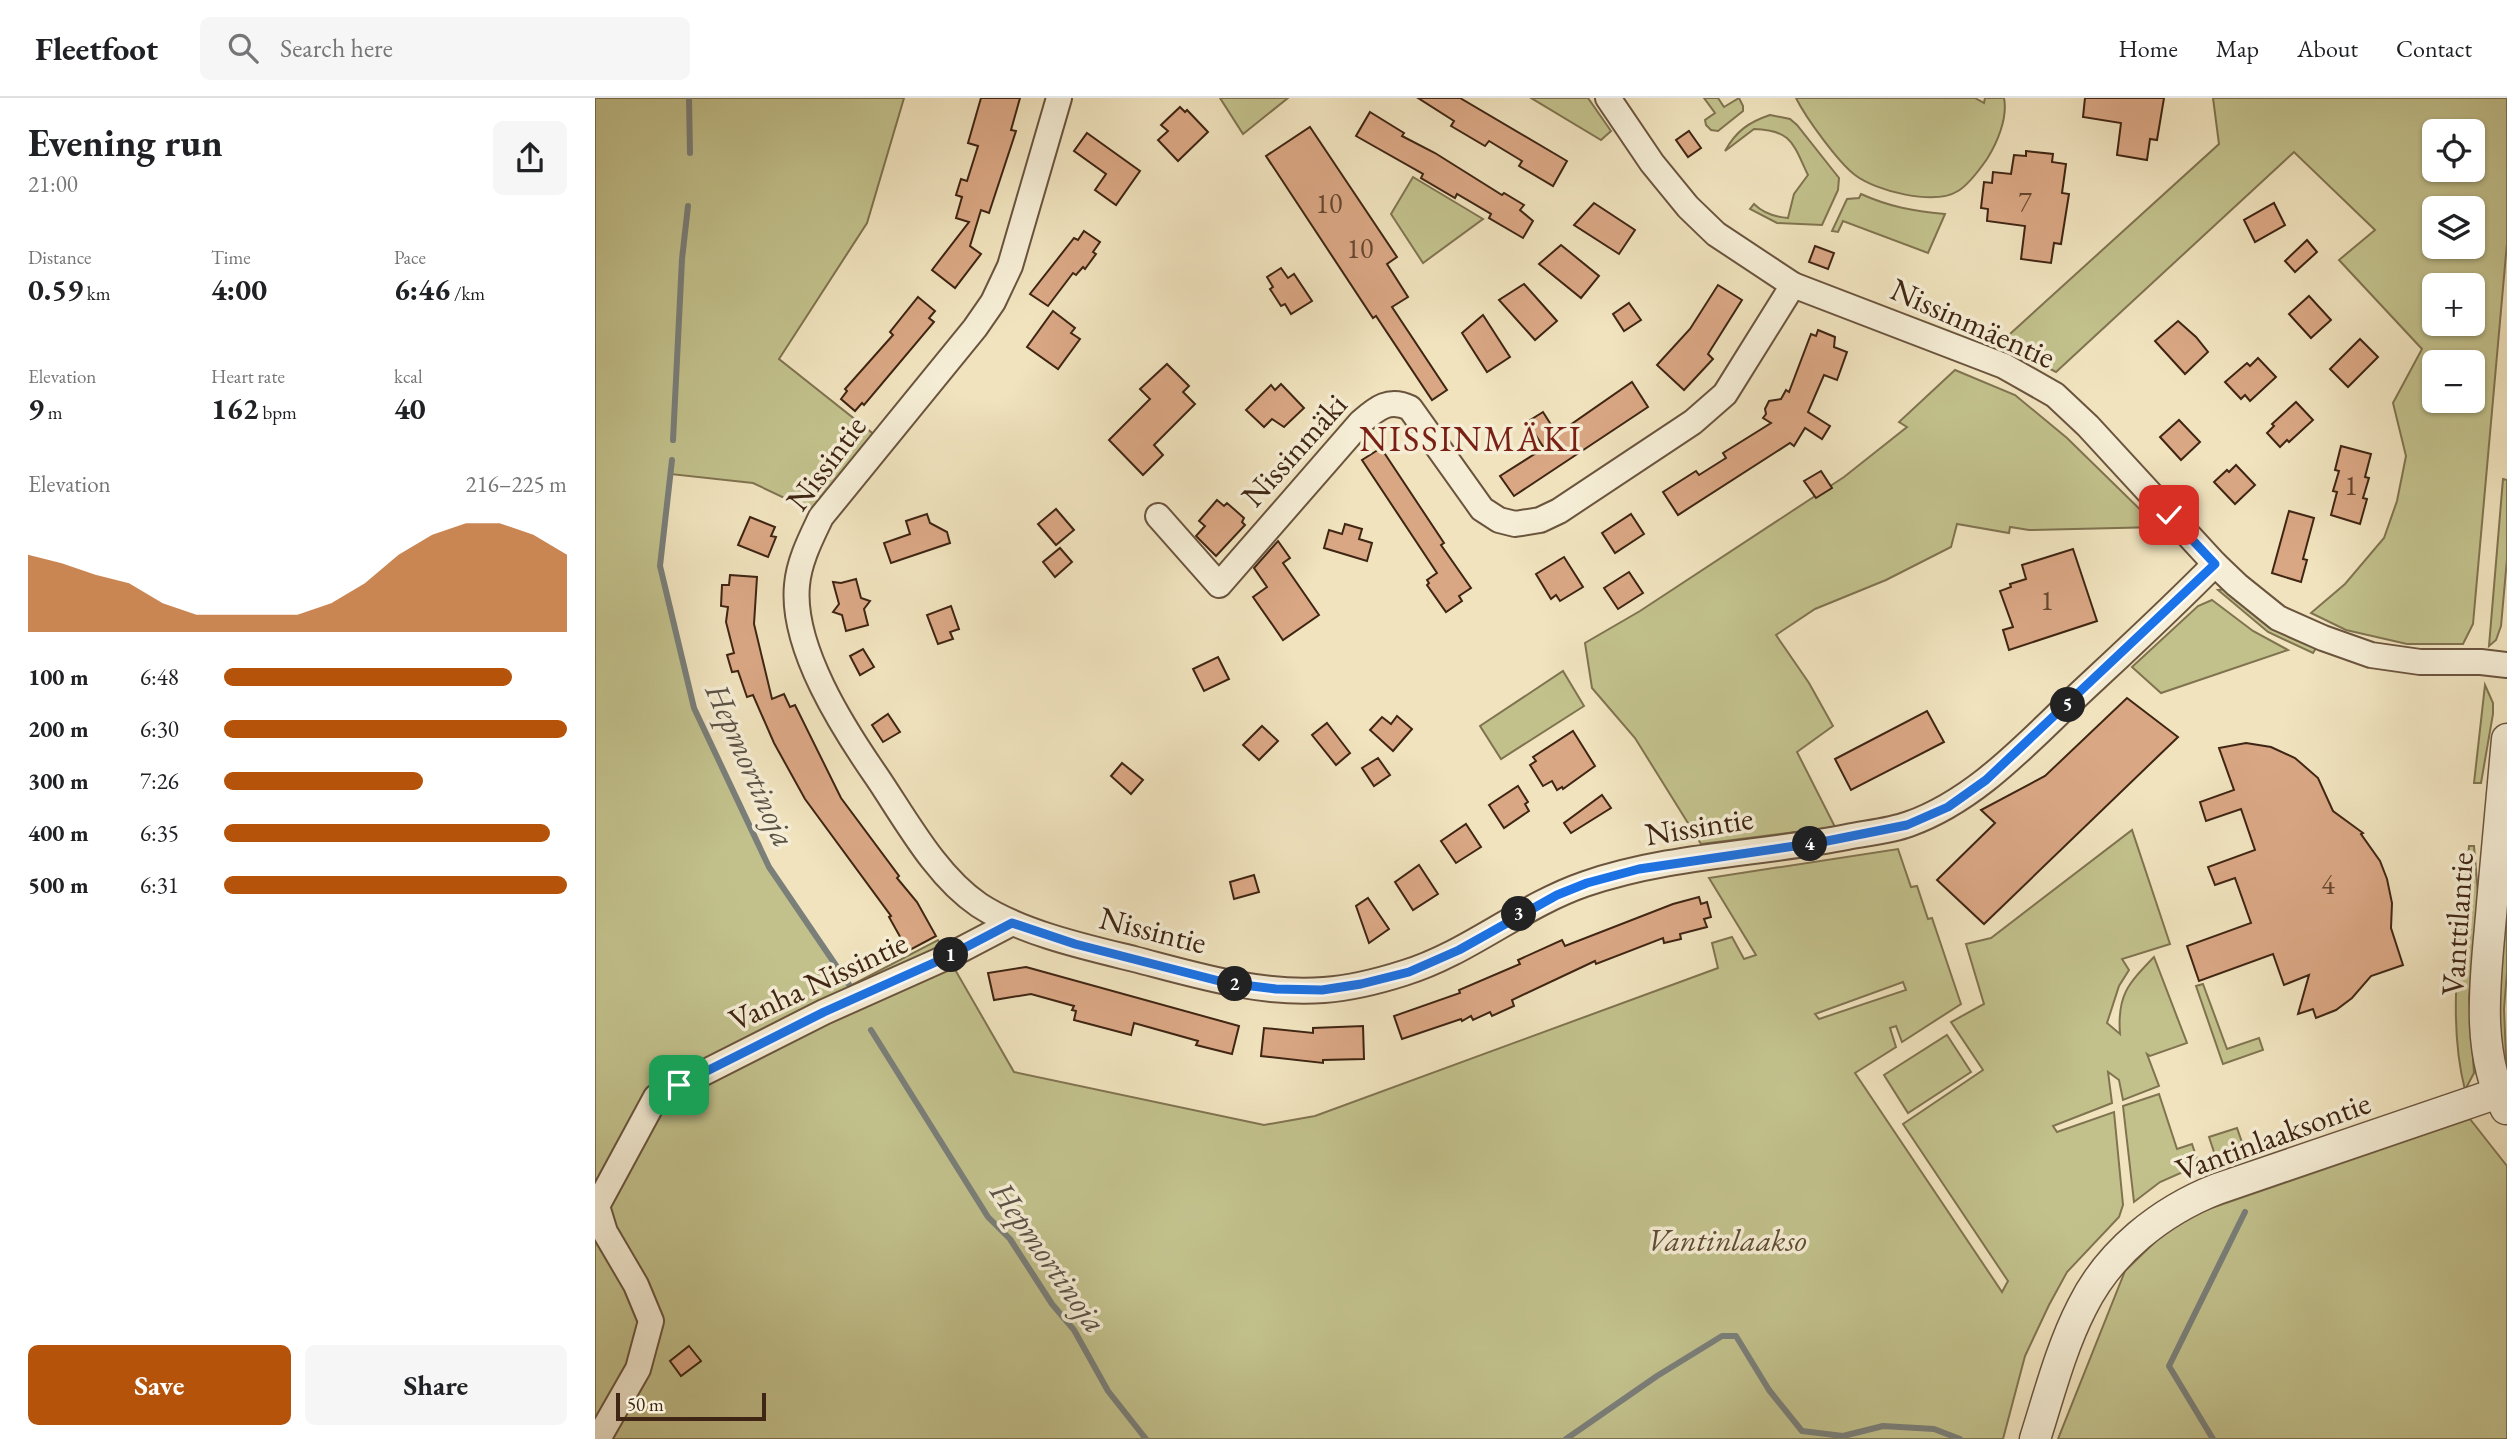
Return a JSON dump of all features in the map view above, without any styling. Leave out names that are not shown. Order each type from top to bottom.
[{"type":"street","name":"Nissintie","points":[[1059,98],[1010,266],[993,302],[975,328],[821,517],[805,551],[797,585],[798,620],[808,655],[821,684],[871,769],[947,877],[978,905],[1012,923],[1075,944],[1227,983],[1276,989],[1322,990],[1409,972],[1459,950],[1557,895],[1600,880],[1639,869],[1822,842],[1907,825],[1948,807],[1986,780],[2215,564]]},
{"type":"street","name":"Nissinmäentie","points":[[1608,98],[1652,163],[1688,207],[1727,242],[1793,285],[2004,366],[2055,395],[2088,426],[2215,564],[2278,618],[2371,655],[2420,662],[2481,662],[2507,665]]},
{"type":"street","name":"Nissinmäki","points":[[1158,516],[1219,585],[1361,422],[1378,407],[1394,403],[1410,408],[1482,509],[1499,520],[1515,524],[1540,520],[1559,511],[1693,422],[1724,394],[1793,285]]},
{"type":"street","name":"Vanttilantie","points":[[2502,1102],[2488,1048],[2486,990],[2507,739]]},
{"type":"street","name":"Vanha Nissintie","points":[[598,1439],[638,1368],[651,1321],[636,1285],[605,1232],[597,1206],[656,1097],[824,1012],[947,957],[1012,923]]},
{"type":"street","name":"Vantinlaaksontie","points":[[2035,1439],[2058,1367],[2082,1306],[2108,1268],[2145,1229],[2190,1199],[2217,1189],[2502,1102]]},
{"type":"green space","name":"Vantinlaakso","points":[[595,98],[904,98],[867,223],[779,359],[876,436],[814,512],[753,483],[671,474],[660,566],[694,708],[769,867],[850,986],[938,940],[1014,1072],[1264,1125],[1315,1116],[1718,968],[1712,943],[1732,937],[1744,959],[1756,955],[1709,878],[1898,849],[1911,887],[1917,886],[1928,919],[1932,918],[1961,1004],[1902,1042],[1896,1026],[1890,1028],[1896,1047],[1855,1073],[2002,1292],[2008,1281],[1903,1124],[1983,1070],[1951,1022],[1984,1004],[1966,944],[1991,938],[2132,830],[2170,944],[2122,959],[2129,970],[2119,986],[2107,1023],[2120,1034],[2120,1009],[2126,991],[2154,957],[2187,1043],[2150,1056],[2147,1054],[2159,1086],[2123,1100],[2119,1080],[2108,1072],[2112,1103],[2053,1126],[2057,1132],[2114,1112],[2123,1205],[2119,1217],[2067,1272],[2049,1305],[2025,1356],[2003,1439],[595,1439]],"holes":[[[1903,982],[1906,990],[1819,1019],[1815,1014]]]},
{"type":"green space","points":[[1220,98],[1288,98],[1243,134]]},
{"type":"green space","points":[[1531,98],[1588,98],[1611,131],[1601,140]]},
{"type":"green space","points":[[1704,98],[1718,98],[1724,107],[1739,98],[1743,111],[1718,131],[1711,130],[1705,120],[1715,113]]},
{"type":"green space","points":[[1796,98],[1975,98],[1984,103],[1985,98],[2004,98],[2005,106],[2001,130],[1991,153],[1966,185],[1948,195],[1920,197],[1890,191],[1855,175],[1823,139]]},
{"type":"green space","points":[[2213,98],[2507,98],[2507,243],[2473,624],[2463,644],[2407,644],[2346,630],[2311,613],[2345,584],[2384,538],[2397,501],[2406,456],[2393,403],[2422,349],[2339,260],[2375,230],[2294,152],[2056,372],[2000,343],[2219,144]]},
{"type":"green space","points":[[1770,115],[1790,119],[1797,125],[1839,178],[1838,190],[1822,225],[1777,223],[1750,209],[1754,204],[1770,214],[1788,218],[1794,194],[1808,175],[1790,141],[1776,132],[1754,129],[1725,151],[1744,128]]},
{"type":"green space","points":[[1413,177],[1483,219],[1423,263],[1391,214]]},
{"type":"green space","points":[[1861,194],[1902,208],[1945,214],[1928,253],[1843,221],[1838,232],[1832,231],[1847,199],[1859,198]]},
{"type":"green space","points":[[1955,370],[2015,395],[2067,438],[2158,527],[2029,530],[2010,527],[2009,533],[1957,524],[1951,547],[1886,580],[1815,609],[1776,635],[1809,683],[1833,726],[1797,752],[1835,827],[1701,844],[1635,738],[1592,688],[1585,643],[1640,611],[1844,477],[1907,427],[1899,422]]},
{"type":"green space","points":[[2503,479],[2507,480],[2507,559],[2501,626],[2496,640],[2489,646]]},
{"type":"green space","points":[[2225,589],[2316,648],[2313,653],[2268,632],[2218,590]]},
{"type":"green space","points":[[2212,600],[2253,631],[2288,650],[2161,693],[2132,667],[2198,606]]},
{"type":"green space","points":[[1563,671],[1584,706],[1501,759],[1480,726]]},
{"type":"green space","points":[[2485,685],[2493,703],[2493,714],[2481,783],[2474,783]]},
{"type":"green space","points":[[2469,846],[2474,846],[2478,894],[2469,998],[2474,1073],[2465,1090],[2456,1030],[2456,999]]},
{"type":"green space","points":[[2507,850],[2507,972],[2504,1009],[2507,1081],[2495,1039]]},
{"type":"green space","points":[[2203,984],[2227,1049],[2259,1038],[2263,1050],[2223,1064],[2196,986]]},
{"type":"green space","points":[[1947,1035],[1971,1072],[1908,1113],[1884,1075]]},
{"type":"green space","points":[[2159,1094],[2177,1149],[2192,1144],[2199,1165],[2160,1182],[2134,1202],[2123,1106]]},
{"type":"green space","points":[[2470,1119],[2507,1166],[2507,1439],[2058,1439],[2125,1271],[2163,1234],[2194,1214]]},
{"type":"green space","points":[[2237,1128],[2244,1148],[2216,1158],[2209,1137]]},
{"type":"building","points":[[981,98],[1020,98],[1011,130],[1016,131],[989,213],[981,210],[970,246],[981,254],[955,288],[932,270],[969,222],[956,218],[962,197],[956,195],[961,179],[967,181],[978,146],[968,143]]},
{"type":"building","points":[[1418,98],[1460,98],[1567,161],[1553,186],[1519,166],[1522,161],[1489,141],[1485,146],[1451,126],[1454,121]]},
{"type":"building","points":[[2085,98],[2164,98],[2157,140],[2150,139],[2147,160],[2117,155],[2121,123],[2083,117]]},
{"type":"building","points":[[1180,107],[1185,112],[1187,110],[1208,132],[1178,161],[1158,140],[1168,131],[1161,125]]},
{"type":"building","points":[[1370,112],[1404,133],[1402,136],[1435,153],[1502,195],[1504,193],[1524,205],[1520,210],[1533,221],[1523,238],[1489,218],[1491,214],[1457,194],[1455,198],[1421,178],[1423,174],[1356,136]]},
{"type":"building","points":[[1310,127],[1397,257],[1387,264],[1408,297],[1392,307],[1447,390],[1432,400],[1376,316],[1373,318],[1266,156]]},
{"type":"building","points":[[1689,131],[1701,148],[1688,157],[1676,140]]},
{"type":"building","points":[[1087,133],[1140,171],[1116,205],[1095,190],[1106,174],[1074,151]]},
{"type":"building","points":[[2026,151],[2053,154],[2052,162],[2066,164],[2062,193],[2069,194],[2061,244],[2054,243],[2051,263],[2021,259],[2025,226],[1987,221],[1988,209],[1981,208],[1984,182],[1992,183],[1993,172],[2011,174],[2014,155],[2026,156]]},
{"type":"building","points":[[1594,203],[1635,230],[1619,254],[1574,225]]},
{"type":"building","points":[[2274,203],[2285,225],[2255,242],[2244,220]]},
{"type":"building","points":[[1084,231],[1100,242],[1093,252],[1096,254],[1085,269],[1083,267],[1076,275],[1073,273],[1048,306],[1030,294],[1074,238],[1078,240]]},
{"type":"building","points":[[2307,240],[2317,252],[2295,272],[2285,261]]},
{"type":"building","points":[[1561,245],[1599,276],[1581,298],[1539,264]]},
{"type":"building","points":[[1815,246],[1834,253],[1828,269],[1809,262]]},
{"type":"building","points":[[1281,268],[1288,278],[1294,274],[1312,301],[1291,314],[1285,304],[1281,306],[1270,289],[1273,287],[1267,277]]},
{"type":"building","points":[[1524,284],[1557,321],[1535,340],[1499,300]]},
{"type":"building","points":[[1718,285],[1742,300],[1708,354],[1713,359],[1684,390],[1657,365],[1690,329]]},
{"type":"building","points":[[2309,296],[2331,320],[2311,338],[2289,314]]},
{"type":"building","points":[[918,297],[935,311],[929,318],[934,322],[864,405],[862,403],[855,411],[841,399],[847,391],[845,389],[893,335],[890,332]]},
{"type":"building","points":[[1629,303],[1641,320],[1624,331],[1613,314]]},
{"type":"building","points":[[1053,311],[1075,328],[1071,333],[1080,339],[1058,369],[1027,347]]},
{"type":"building","points":[[1483,315],[1510,357],[1487,372],[1462,333]]},
{"type":"building","points":[[2178,321],[2208,352],[2185,374],[2155,341]]},
{"type":"building","points":[[1818,330],[1835,337],[1834,347],[1847,352],[1837,380],[1824,375],[1808,412],[1830,426],[1822,439],[1805,428],[1794,446],[1790,443],[1678,515],[1663,492],[1696,471],[1699,475],[1726,458],[1723,453],[1771,423],[1763,418],[1769,401],[1781,399],[1786,390],[1789,392],[1811,334],[1816,336]]},
{"type":"building","points":[[2360,339],[2378,357],[2348,387],[2330,369]]},
{"type":"building","points":[[2258,358],[2276,377],[2250,401],[2245,395],[2241,399],[2225,382],[2247,363],[2250,366]]},
{"type":"building","points":[[1167,364],[1189,386],[1183,392],[1195,404],[1154,445],[1163,455],[1143,475],[1109,440],[1150,399],[1140,389]]},
{"type":"building","points":[[1632,382],[1648,407],[1514,496],[1500,476],[1544,448],[1527,422],[1543,412],[1557,434]]},
{"type":"building","points":[[1281,384],[1304,408],[1284,427],[1272,419],[1264,427],[1246,410],[1271,385],[1275,390]]},
{"type":"building","points":[[2296,402],[2313,420],[2280,447],[2267,433],[2274,426],[2272,424]]},
{"type":"building","points":[[2179,420],[2200,442],[2181,460],[2160,437]]},
{"type":"building","points":[[2341,446],[2371,454],[2365,477],[2369,478],[2363,498],[2367,499],[2360,524],[2331,515],[2337,492],[2333,491],[2339,471],[2335,470]]},
{"type":"building","points":[[1381,448],[1471,588],[1459,596],[1462,601],[1446,612],[1427,585],[1427,580],[1437,573],[1362,460]]},
{"type":"building","points":[[2236,465],[2255,485],[2235,504],[2214,482]]},
{"type":"building","points":[[1821,471],[1832,488],[1816,498],[1804,481]]},
{"type":"building","points":[[1217,500],[1224,506],[1227,503],[1244,518],[1242,522],[1245,525],[1216,556],[1196,536],[1205,526],[1199,521]]},
{"type":"building","points":[[1056,509],[1074,530],[1056,545],[1038,524]]},
{"type":"building","points":[[2289,511],[2314,518],[2303,559],[2307,560],[2301,582],[2272,573]]},
{"type":"building","points":[[927,514],[930,523],[947,532],[950,543],[891,563],[884,543],[910,534],[906,521]]},
{"type":"building","points":[[1631,514],[1644,534],[1615,553],[1602,533]]},
{"type":"building","points":[[750,517],[775,527],[771,536],[776,537],[768,557],[738,545]]},
{"type":"building","points":[[1345,524],[1362,529],[1359,539],[1372,543],[1367,561],[1324,548],[1329,530],[1342,534]]},
{"type":"building","points":[[1278,541],[1290,558],[1283,563],[1319,615],[1283,640],[1253,597],[1267,587],[1254,568]]},
{"type":"building","points":[[1060,548],[1072,562],[1055,577],[1043,562]]},
{"type":"building","points":[[2073,549],[2097,621],[2009,650],[2003,630],[2013,627],[2000,591],[2011,587],[2010,584],[2026,579],[2022,565]]},
{"type":"building","points":[[1564,557],[1583,587],[1560,601],[1556,595],[1551,599],[1536,574]]},
{"type":"building","points":[[1629,572],[1643,593],[1618,609],[1604,588]]},
{"type":"building","points":[[730,575],[757,577],[754,624],[772,699],[784,694],[790,707],[795,705],[841,798],[917,902],[936,936],[908,951],[889,917],[891,916],[805,799],[774,743],[753,695],[747,697],[738,671],[732,672],[727,655],[734,653],[726,622],[728,607],[721,606],[722,585],[729,585]]},
{"type":"building","points":[[856,579],[861,598],[870,601],[864,609],[868,625],[846,631],[842,615],[833,612],[839,604],[833,582]]},
{"type":"building","points":[[951,606],[959,629],[950,632],[953,639],[938,644],[927,615]]},
{"type":"building","points":[[863,649],[874,667],[860,675],[850,656]]},
{"type":"building","points":[[1218,657],[1229,679],[1204,691],[1193,669]]},
{"type":"building","points":[[2127,698],[2178,737],[1984,924],[1937,880],[1995,823],[1981,810],[2045,776]]},
{"type":"building","points":[[1927,711],[1944,742],[1851,790],[1835,759]]},
{"type":"building","points":[[888,714],[900,732],[883,742],[872,725]]},
{"type":"building","points":[[1397,716],[1412,729],[1393,751],[1370,730],[1382,717],[1391,724]]},
{"type":"building","points":[[1327,723],[1350,753],[1336,765],[1312,735]]},
{"type":"building","points":[[1262,726],[1278,741],[1259,760],[1243,745]]},
{"type":"building","points":[[1573,731],[1595,766],[1563,789],[1562,787],[1557,790],[1552,781],[1543,786],[1530,765],[1536,761],[1533,757]]},
{"type":"building","points":[[2246,743],[2271,747],[2295,758],[2318,778],[2333,811],[2363,833],[2361,834],[2380,861],[2387,879],[2392,903],[2391,928],[2403,965],[2371,976],[2352,998],[2336,1010],[2316,1018],[2313,1009],[2298,1014],[2309,975],[2284,985],[2273,954],[2199,981],[2187,946],[2251,923],[2235,878],[2215,885],[2208,867],[2255,850],[2241,809],[2206,821],[2200,802],[2234,790],[2219,748]]},
{"type":"building","points":[[1378,758],[1390,775],[1374,786],[1362,768]]},
{"type":"building","points":[[1122,763],[1143,780],[1131,794],[1111,776]]},
{"type":"building","points":[[1518,786],[1528,802],[1525,804],[1529,811],[1504,828],[1489,805]]},
{"type":"building","points":[[1602,795],[1611,808],[1571,833],[1564,823]]},
{"type":"building","points":[[1466,824],[1481,847],[1456,863],[1441,841]]},
{"type":"building","points":[[1419,865],[1438,894],[1413,910],[1395,882]]},
{"type":"building","points":[[1254,875],[1259,892],[1234,899],[1230,882]]},
{"type":"building","points":[[1699,897],[1701,904],[1707,902],[1711,917],[1704,919],[1707,927],[1680,934],[1681,939],[1664,943],[1663,938],[1596,964],[1595,961],[1512,1000],[1514,1006],[1492,1016],[1490,1012],[1473,1020],[1471,1016],[1402,1039],[1394,1016],[1460,993],[1459,990],[1520,964],[1518,960],[1562,940],[1565,946],[1673,904]]},
{"type":"building","points":[[1368,898],[1389,929],[1369,943],[1356,906]]},
{"type":"building","points":[[1026,967],[1239,1026],[1232,1054],[1196,1045],[1198,1041],[1134,1023],[1131,1035],[1074,1020],[1074,1006],[1031,994],[994,1000],[988,973]]},
{"type":"building","points":[[1363,1026],[1364,1059],[1323,1060],[1323,1063],[1261,1056],[1264,1028],[1313,1033],[1313,1028]]},
{"type":"building","points":[[689,1346],[701,1361],[681,1376],[670,1361]]},
{"type":"waterway","name":"Hepmortinoja","points":[[689,98],[690,153]]},
{"type":"waterway","name":"Hepmortinoja","points":[[673,440],[682,259],[688,206]]},
{"type":"waterway","name":"Hepmortinoja","points":[[672,460],[660,566],[694,708],[769,867],[850,986]]},
{"type":"waterway","name":"Hepmortinoja","points":[[871,1030],[988,1217],[1010,1239],[1052,1304],[1074,1330],[1108,1391],[1146,1439]]},
{"type":"waterway","points":[[2213,1439],[2169,1366],[2245,1212]]},
{"type":"waterway","points":[[1566,1439],[1657,1376],[1722,1336],[1736,1336],[1769,1390],[1802,1431],[1843,1436],[1883,1426],[1934,1429],[1960,1439]]},
{"type":"district","name":"NISSINMÄKI","points":[[1471,438]]},
{"type":"route","points":[[679,1085],[824,1012],[947,957],[1012,923],[1075,944],[1227,983],[1276,989],[1322,990],[1409,972],[1459,950],[1518,915],[1587,883],[1639,869],[1822,842],[1907,825],[1948,807],[1986,780],[2215,564],[2169,515]]}]
